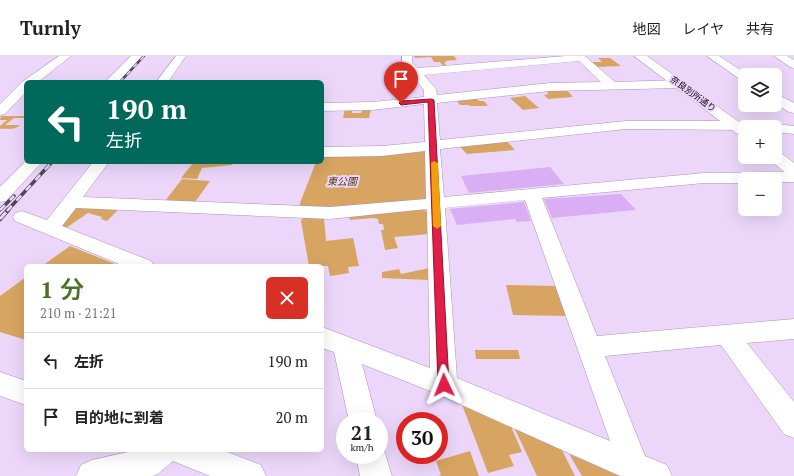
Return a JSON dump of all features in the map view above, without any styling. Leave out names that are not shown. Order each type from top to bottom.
[{"type":"street","points":[[34,80],[66,56]]},
{"type":"street","points":[[114,80],[137,56]]},
{"type":"street","points":[[163,80],[181,56]]},
{"type":"street","name":"奈良別所通り","points":[[640,56],[738,128]]},
{"type":"street","points":[[712,56],[738,73]]},
{"type":"street","points":[[779,56],[794,65]]},
{"type":"street","points":[[411,64],[580,57],[611,86]]},
{"type":"street","points":[[411,64],[430,89],[434,145],[444,385]]},
{"type":"street","points":[[324,107],[372,106],[550,87],[679,84]]},
{"type":"street","points":[[7,90],[24,86]]},
{"type":"street","points":[[0,110],[24,88]]},
{"type":"street","points":[[782,101],[794,109]]},
{"type":"street","points":[[324,152],[382,152],[434,145],[626,125],[738,129]]},
{"type":"street","points":[[782,129],[794,130]]},
{"type":"street","points":[[782,162],[794,171]]},
{"type":"street","points":[[0,197],[32,164]]},
{"type":"street","points":[[50,228],[99,164]]},
{"type":"street","points":[[70,202],[330,214],[704,178],[794,177]]},
{"type":"street","points":[[532,194],[589,347],[645,472]]},
{"type":"street","points":[[22,217],[139,264]]},
{"type":"street","points":[[589,347],[794,329]]},
{"type":"street","points":[[727,336],[794,424]]},
{"type":"street","points":[[334,342],[444,385],[645,472]]},
{"type":"street","points":[[334,342],[360,412]]},
{"type":"street","points":[[0,384],[24,392]]},
{"type":"street","points":[[92,476],[147,463],[161,452]]},
{"type":"street","points":[[187,452],[250,476]]},
{"type":"street","points":[[373,464],[376,476]]},
{"type":"green space","points":[[414,56],[454,56],[457,60],[445,61],[446,63],[444,63],[448,68],[445,68],[440,62],[434,62],[431,57],[415,58]]},
{"type":"green space","points":[[598,58],[610,58],[621,66],[597,67],[591,62],[602,62]]},
{"type":"green space","points":[[566,89],[573,97],[548,99],[544,95],[549,94],[545,90]]},
{"type":"green space","points":[[525,96],[539,108],[523,110],[510,98]]},
{"type":"green space","points":[[476,98],[479,101],[484,101],[488,106],[460,105],[456,100]]},
{"type":"green space","points":[[345,109],[353,109],[352,113],[361,113],[363,109],[371,109],[369,118],[343,118]]},
{"type":"green space","points":[[1,116],[24,116],[24,118],[14,118],[5,125],[20,125],[10,129],[0,129],[0,126],[7,120],[0,120]]},
{"type":"green space","points":[[507,141],[515,150],[467,154],[459,146]]},
{"type":"green space","name":"東公園","points":[[422,150],[427,152],[429,197],[425,200],[329,209],[300,207],[300,203],[315,164],[324,164],[324,155]]},
{"type":"green space","points":[[192,164],[233,164],[202,168],[197,179],[181,178]]},
{"type":"green space","points":[[182,179],[210,181],[195,202],[165,201]]},
{"type":"green space","points":[[80,206],[119,209],[107,221],[101,219],[102,217],[88,213],[66,228],[63,228],[61,223],[71,210]]},
{"type":"green space","points":[[422,209],[430,213],[430,234],[394,237],[398,248],[385,250],[381,230],[384,230],[383,224],[379,224],[378,219],[350,220],[349,216]]},
{"type":"green space","points":[[303,217],[324,218],[326,241],[353,238],[359,266],[348,267],[349,273],[330,276],[328,266],[324,266],[324,264],[309,264],[301,221]]},
{"type":"green space","points":[[70,246],[115,264],[45,264]]},
{"type":"green space","points":[[430,268],[430,280],[382,278],[382,272],[399,269],[401,274]]},
{"type":"green space","points":[[24,278],[24,339],[0,332],[0,296]]},
{"type":"green space","points":[[506,285],[559,286],[569,316],[513,315]]},
{"type":"green space","points":[[475,350],[518,350],[520,359],[476,359]]},
{"type":"green space","points":[[461,402],[510,424],[522,452],[509,455],[514,466],[488,473]]},
{"type":"green space","points":[[513,425],[561,448],[575,476],[537,476]]},
{"type":"green space","points":[[470,451],[479,476],[438,476],[441,475],[437,464],[448,464],[448,457]]},
{"type":"green space","points":[[569,454],[623,476],[582,476]]},
{"type":"building","points":[[550,167],[564,184],[469,193],[461,176]]},
{"type":"building","points":[[621,194],[636,210],[552,218],[544,199]]},
{"type":"building","points":[[524,202],[531,221],[517,222],[515,219],[457,225],[450,209]]},
{"type":"railway","points":[[122,80],[144,56]]},
{"type":"railway","points":[[7,211],[50,164]]},
{"type":"railway","points":[[0,210],[14,196]]},
{"type":"railway","points":[[0,219],[8,210]]},
{"type":"slow traffic","points":[[434,163],[437,226]]},
{"type":"route","points":[[401,103],[431,100],[444,385]]}]
